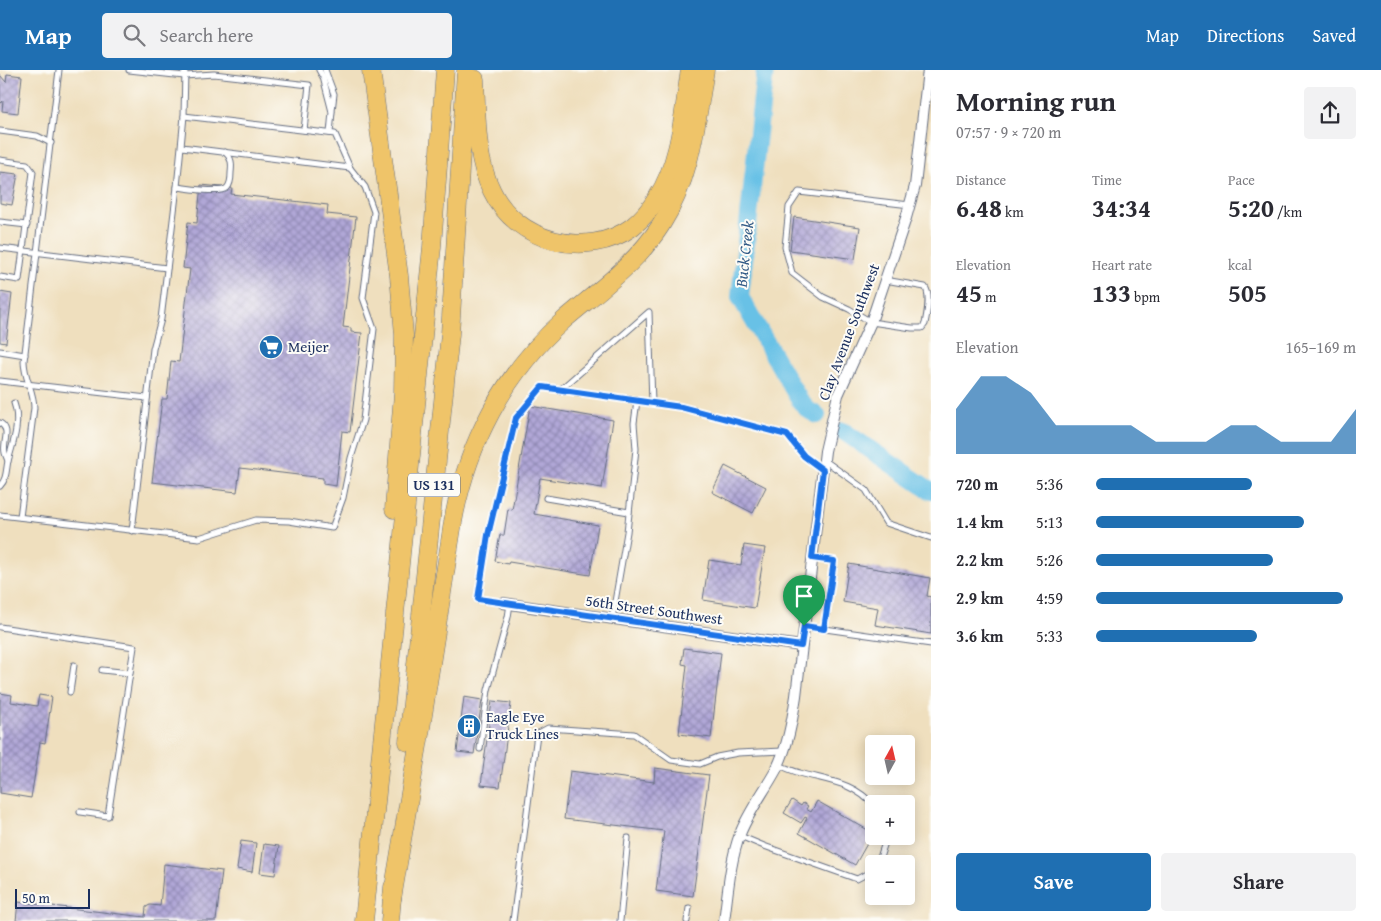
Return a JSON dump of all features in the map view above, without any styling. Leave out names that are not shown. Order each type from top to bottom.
[{"type":"highway","points":[[371,70],[399,276],[404,335],[404,393],[393,522],[396,607]]},
{"type":"highway","name":"US 131","points":[[364,921],[432,247],[445,70]]},
{"type":"highway","name":"US 131","points":[[390,921],[450,334],[466,70]]},
{"type":"highway","points":[[475,70],[481,154],[486,177],[496,199],[518,224],[535,234],[559,242],[583,244],[600,241],[632,227],[647,212],[657,198],[668,178],[675,156],[690,70]]},
{"type":"highway","points":[[392,899],[420,738],[453,522],[468,461],[496,401],[529,355],[562,322],[630,263],[652,238],[663,221],[678,192],[687,168],[705,70]]},
{"type":"street","name":"Clay Avenue Southwest","points":[[724,921],[731,866],[740,835],[750,813],[778,764],[790,735],[823,464],[838,395],[871,322],[910,205],[915,186],[928,70]]},
{"type":"street","name":"56th Street Southwest","points":[[507,604],[801,646]]},
{"type":"lane","points":[[20,517],[34,408],[25,371],[25,355],[59,70]]},
{"type":"lane","points":[[129,70],[208,72],[309,85],[304,130]]},
{"type":"lane","points":[[319,70],[332,112]]},
{"type":"lane","points":[[325,70],[334,94],[330,133]]},
{"type":"lane","points":[[132,531],[153,349],[160,319],[182,147],[184,72]]},
{"type":"lane","points":[[0,515],[199,538],[256,520],[289,521],[332,528],[343,498],[351,458],[364,420],[374,329],[363,298],[374,212],[365,187],[350,168],[335,134],[184,116]]},
{"type":"lane","points":[[0,131],[37,136],[51,142]]},
{"type":"lane","points":[[182,147],[350,168]]},
{"type":"lane","points":[[177,187],[220,191],[227,188],[230,183],[232,162],[224,152]]},
{"type":"lane","points":[[0,160],[28,164],[33,172],[19,280],[0,277]]},
{"type":"lane","points":[[885,280],[925,287],[928,290],[930,295],[925,324],[922,328],[871,322],[823,297],[792,273],[785,247],[789,207],[798,192],[910,205]]},
{"type":"lane","points":[[0,222],[27,225]]},
{"type":"lane","points":[[0,248],[167,268]]},
{"type":"lane","points":[[560,390],[649,312],[652,403]]},
{"type":"lane","points":[[0,351],[25,355]]},
{"type":"lane","points":[[0,381],[147,398]]},
{"type":"lane","points":[[480,749],[488,690],[508,617],[507,604],[478,599],[488,535],[516,418],[542,387],[681,407],[787,435],[804,456],[823,464],[866,490],[886,523],[931,538]]},
{"type":"lane","points":[[612,619],[629,512],[636,449],[634,423],[637,401]]},
{"type":"lane","points":[[0,486],[6,477],[8,461],[13,446],[17,415],[14,403]]},
{"type":"lane","points":[[0,423],[6,430],[4,451],[8,461]]},
{"type":"lane","points":[[546,498],[629,512]]},
{"type":"lane","points":[[812,558],[834,561],[824,629]]},
{"type":"lane","points":[[0,626],[134,647],[108,816],[80,812]]},
{"type":"lane","points":[[804,626],[931,644]]},
{"type":"lane","points":[[70,692],[74,665]]},
{"type":"lane","points":[[102,670],[130,673]]},
{"type":"lane","points":[[513,921],[537,734],[548,728],[634,734],[671,760],[700,764],[717,757],[738,753],[784,751]]},
{"type":"lane","points":[[778,764],[798,773],[846,784],[865,795]]},
{"type":"lane","points":[[740,835],[764,846],[858,879],[865,875]]},
{"type":"lane","points":[[620,921],[628,838]]},
{"type":"lane","points":[[687,921],[688,908]]},
{"type":"building","points":[[7,74],[22,76],[18,113],[2,111],[3,101],[0,104],[0,75],[6,82]]},
{"type":"building","points":[[0,172],[18,174],[12,205],[0,203]]},
{"type":"building","name":"Meijer","points":[[201,185],[232,188],[231,194],[328,205],[327,214],[356,217],[343,327],[351,328],[351,332],[362,333],[350,432],[342,431],[336,486],[323,484],[323,478],[240,468],[237,492],[152,482],[162,399],[167,399],[171,361],[179,362],[190,269],[183,268],[188,222],[197,223]]},
{"type":"building","points":[[794,217],[860,227],[855,259],[790,250]]},
{"type":"building","points":[[0,292],[12,294],[6,343],[0,342]]},
{"type":"building","points":[[530,406],[613,420],[602,488],[540,478],[534,514],[598,525],[590,575],[495,561],[500,535],[504,535],[508,509],[512,510]]},
{"type":"building","points":[[725,466],[766,487],[753,513],[712,492]]},
{"type":"building","points":[[744,545],[765,548],[755,608],[703,600],[709,560],[741,565]]},
{"type":"building","points":[[849,564],[930,578],[927,596],[931,597],[931,634],[875,625],[878,608],[843,602]]},
{"type":"building","points":[[684,648],[721,653],[711,738],[679,734],[687,665],[682,664]]},
{"type":"building","points":[[0,693],[12,695],[11,702],[37,706],[39,695],[52,697],[45,743],[40,742],[31,798],[0,793]]},
{"type":"building","name":"Eagle Eye Truck Lines","points":[[464,697],[482,700],[474,754],[457,752]]},
{"type":"building","points":[[492,701],[511,703],[500,787],[481,785]]},
{"type":"building","points":[[655,768],[709,775],[693,896],[656,891],[664,831],[564,819],[570,771],[654,782]]},
{"type":"building","points":[[792,800],[801,806],[803,803],[808,806],[806,809],[811,812],[817,801],[865,828],[866,845],[855,865],[799,833],[807,818],[805,817],[801,823],[784,813]]},
{"type":"building","points":[[241,841],[256,843],[252,872],[237,869]]},
{"type":"building","points":[[264,844],[279,846],[275,875],[260,873]]},
{"type":"building","points":[[164,864],[222,871],[216,921],[16,921],[18,902],[145,917],[146,907],[150,905],[160,906]]},
{"type":"waterway","name":"Buck Creek","points":[[765,70],[740,297],[800,401],[808,410],[817,415]]},
{"type":"waterway","name":"Buck Creek","points":[[843,431],[931,491]]},
{"type":"place","name":"Meijer","points":[[271,347]]},
{"type":"place","name":"Eagle Eye Truck Lines","points":[[469,726]]},
{"type":"route","points":[[542,387],[681,407],[787,435],[804,456],[823,470],[812,558],[834,561],[824,629],[804,626],[801,646],[478,599],[488,535],[516,418],[542,387]]}]
